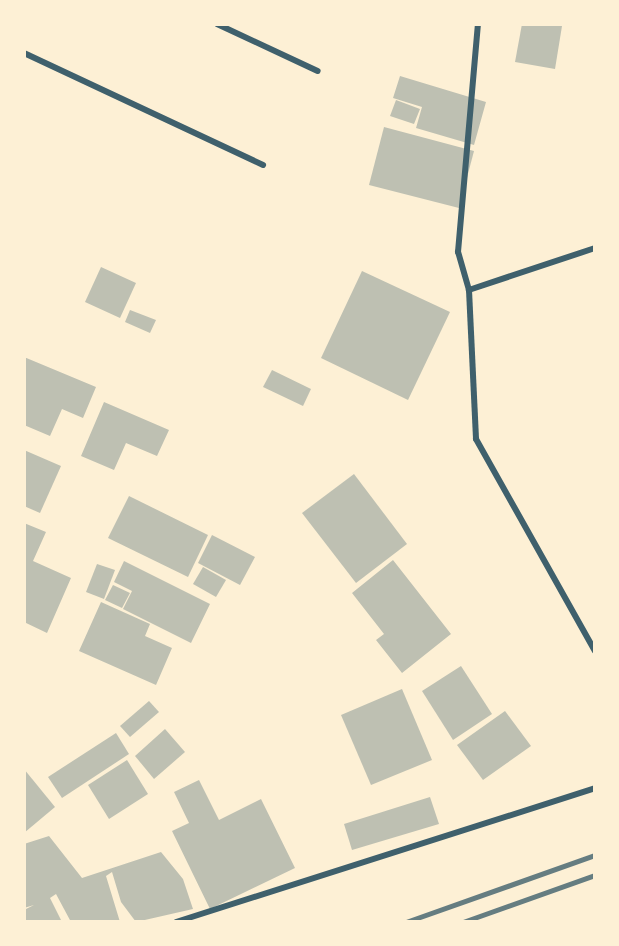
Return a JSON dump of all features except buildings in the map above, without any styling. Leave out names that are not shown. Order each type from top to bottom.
[{"type":"street","points":[[216,24],[318,71]]},
{"type":"street","points":[[478,24],[458,252],[469,290],[476,440],[595,651]]},
{"type":"street","points":[[24,53],[263,165]]},
{"type":"street","points":[[469,290],[595,248]]},
{"type":"street","points":[[176,922],[595,788]]},
{"type":"railway","points":[[406,922],[595,855]]},
{"type":"railway","points":[[463,922],[595,875]]}]
